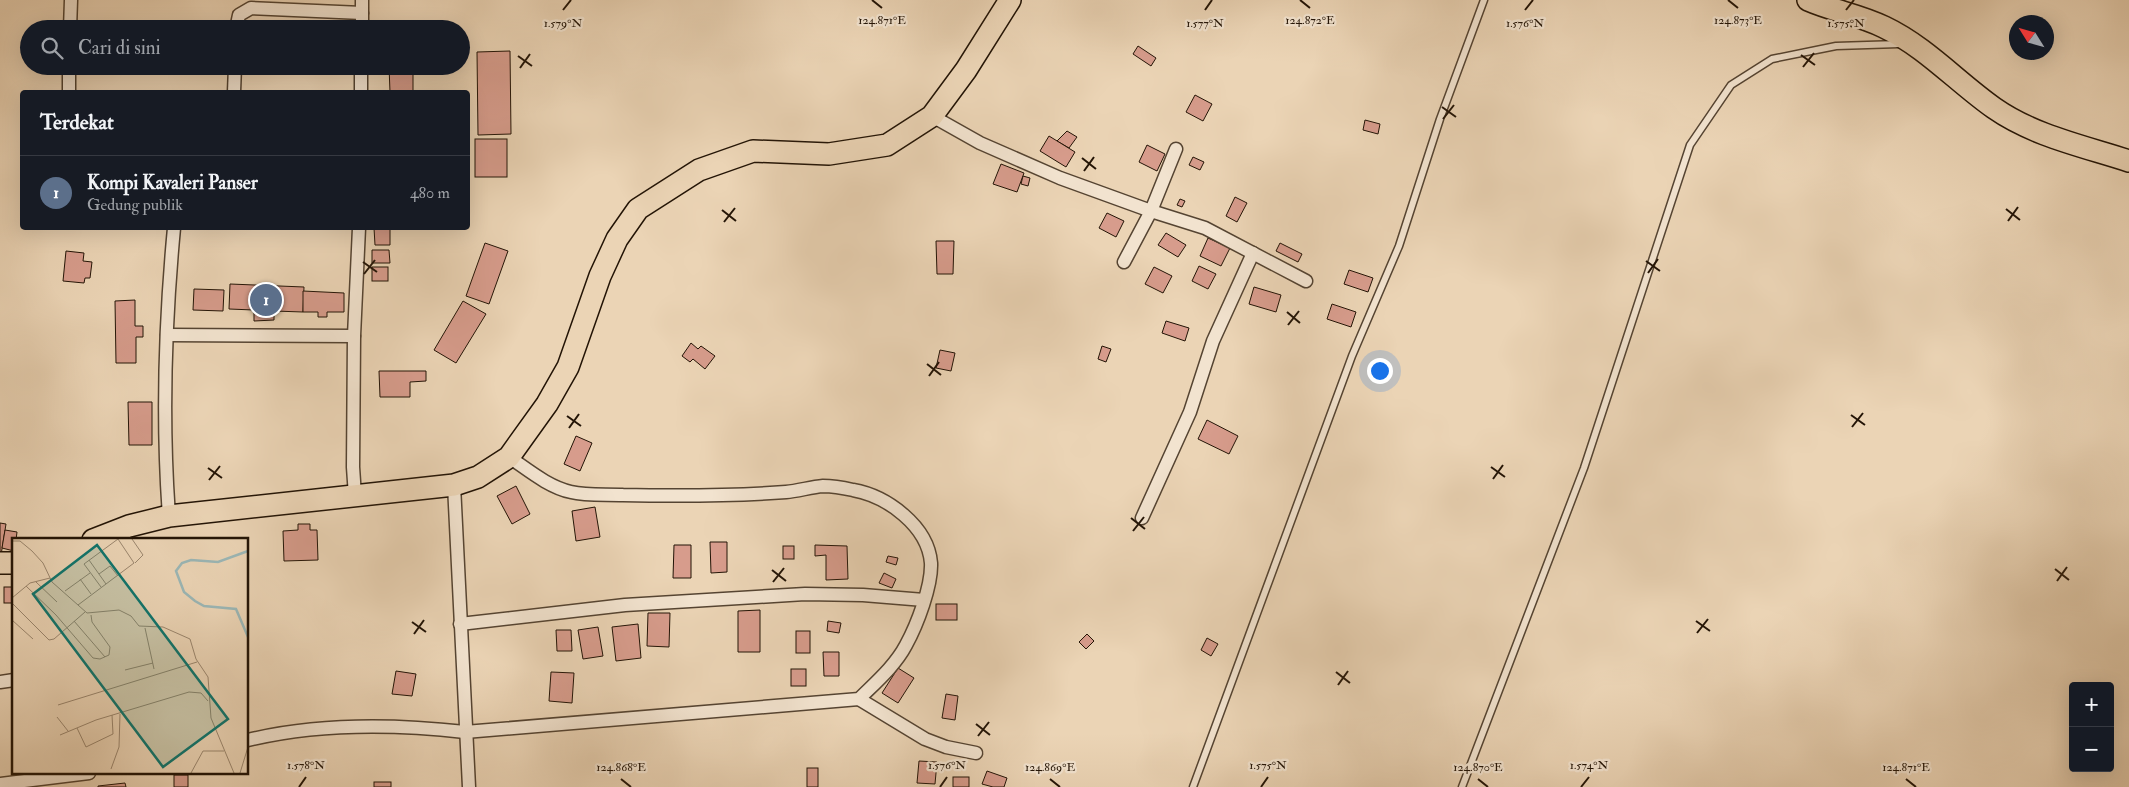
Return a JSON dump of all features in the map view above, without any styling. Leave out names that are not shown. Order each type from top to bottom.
[{"type":"highway","points":[[98,538],[129,526],[169,516],[454,485],[478,477],[508,457],[547,404],[568,367],[600,276],[614,246],[638,209],[699,170],[723,160],[753,152],[829,154],[887,145],[932,116],[966,70],[1010,0]]},
{"type":"highway","points":[[1808,0],[1884,27],[1912,43],[1994,108],[2021,125],[2048,136],[2129,161]]},
{"type":"street","points":[[70,20],[71,0]]},
{"type":"street","points":[[362,0],[362,20]]},
{"type":"street","points":[[238,20],[239,14],[251,8],[362,13]]},
{"type":"street","points":[[69,90],[70,75]]},
{"type":"street","points":[[234,90],[235,75]]},
{"type":"street","points":[[361,75],[361,90]]},
{"type":"street","points":[[932,116],[980,143],[1030,165],[1101,194],[1151,212],[1205,228],[1306,281]]},
{"type":"street","points":[[1124,262],[1151,212],[1176,149]]},
{"type":"street","points":[[169,516],[165,461],[167,335],[174,230]]},
{"type":"street","points":[[355,496],[353,467],[354,336],[359,230]]},
{"type":"street","points":[[1142,518],[1190,412],[1213,341],[1253,253]]},
{"type":"street","points":[[167,335],[354,336]]},
{"type":"street","points":[[508,457],[545,480],[570,492],[639,495],[731,494],[786,492],[824,486],[855,490],[875,496],[902,514],[921,534],[930,554],[931,569],[924,600],[906,646],[883,676],[859,699]]},
{"type":"street","points":[[454,485],[460,588],[460,624],[463,648],[465,732],[470,787]]},
{"type":"street","points":[[460,624],[625,605],[805,594],[862,595],[924,600]]},
{"type":"street","points":[[249,740],[301,731],[359,727],[414,726],[465,732],[859,699],[925,739],[946,747],[976,753]]},
{"type":"street","points":[[0,784],[81,774]]},
{"type":"lane","points":[[1193,787],[1352,356],[1398,246],[1440,119],[1484,0]]},
{"type":"lane","points":[[1462,787],[1584,468],[1690,145],[1731,85],[1772,59],[1836,46],[1912,43]]},
{"type":"building","points":[[1138,46],[1156,58],[1151,66],[1133,54]]},
{"type":"building","points":[[510,51],[511,134],[478,135],[477,52]]},
{"type":"building","points":[[389,75],[413,75],[413,90],[390,90]]},
{"type":"building","points":[[1195,95],[1212,104],[1203,121],[1186,112]]},
{"type":"building","points":[[1365,120],[1380,124],[1378,134],[1363,130]]},
{"type":"building","points":[[1067,131],[1077,137],[1069,148],[1057,141]]},
{"type":"building","points":[[1049,136],[1075,152],[1066,167],[1040,151]]},
{"type":"building","points":[[475,139],[507,139],[507,177],[475,177]]},
{"type":"building","points":[[1147,145],[1165,154],[1157,171],[1139,162]]},
{"type":"building","points":[[1193,157],[1204,162],[1200,170],[1189,165]]},
{"type":"building","points":[[1001,164],[1024,173],[1017,192],[993,184]]},
{"type":"building","points":[[1023,176],[1030,178],[1028,186],[1021,184]]},
{"type":"building","points":[[1235,197],[1247,203],[1237,222],[1226,216]]},
{"type":"building","points":[[1180,199],[1185,201],[1182,207],[1177,205]]},
{"type":"building","points":[[1107,213],[1124,221],[1116,237],[1099,228]]},
{"type":"building","points":[[374,230],[390,230],[390,245],[375,245]]},
{"type":"building","points":[[1166,233],[1186,245],[1178,257],[1158,245]]},
{"type":"building","points":[[1208,238],[1230,248],[1221,266],[1200,256]]},
{"type":"building","points":[[936,241],[954,241],[953,274],[937,274]]},
{"type":"building","points":[[485,243],[508,251],[489,304],[466,296]]},
{"type":"building","points":[[1280,243],[1302,254],[1298,262],[1276,251]]},
{"type":"building","points":[[372,250],[389,250],[390,263],[372,263]]},
{"type":"building","points":[[66,251],[84,253],[83,261],[92,262],[90,278],[85,278],[84,283],[63,281]]},
{"type":"building","points":[[1199,266],[1216,274],[1208,289],[1192,281]]},
{"type":"building","points":[[372,267],[388,267],[388,281],[372,281]]},
{"type":"building","points":[[1154,267],[1172,276],[1163,293],[1145,284]]},
{"type":"building","points":[[1349,270],[1373,278],[1368,292],[1344,284]]},
{"type":"building","points":[[230,284],[304,287],[303,312],[274,311],[274,320],[254,321],[254,310],[229,309]]},
{"type":"building","points":[[1254,287],[1281,295],[1276,312],[1249,304]]},
{"type":"building","points":[[194,289],[224,290],[223,311],[193,310]]},
{"type":"building","points":[[303,291],[344,293],[344,312],[327,312],[327,317],[318,317],[318,312],[303,312]]},
{"type":"building","points":[[135,300],[135,326],[143,326],[143,337],[136,337],[136,363],[116,363],[115,301]]},
{"type":"building","points":[[463,301],[486,314],[456,363],[434,350]]},
{"type":"building","points":[[1332,304],[1356,312],[1351,327],[1327,319]]},
{"type":"building","points":[[1166,321],[1189,328],[1185,341],[1162,333]]},
{"type":"building","points":[[691,343],[698,349],[701,346],[715,356],[705,369],[693,359],[690,362],[682,356]]},
{"type":"building","points":[[1102,346],[1111,349],[1106,362],[1098,359]]},
{"type":"building","points":[[940,350],[955,353],[951,371],[936,368]]},
{"type":"building","points":[[379,371],[426,371],[426,381],[410,382],[410,397],[380,397]]},
{"type":"building","points":[[128,402],[152,402],[152,445],[129,445]]},
{"type":"building","points":[[1207,420],[1238,436],[1229,454],[1198,439]]},
{"type":"building","points":[[576,436],[592,443],[580,471],[564,464]]},
{"type":"building","points":[[516,486],[530,514],[512,524],[497,496]]},
{"type":"building","points":[[595,507],[600,537],[576,541],[572,511]]},
{"type":"building","points":[[0,523],[6,524],[1,555],[0,555]]},
{"type":"building","points":[[298,524],[310,524],[310,530],[317,530],[318,560],[284,561],[283,531],[298,530]]},
{"type":"building","points":[[5,530],[17,532],[16,538],[12,538],[12,550],[2,548]]},
{"type":"building","points":[[710,542],[727,542],[727,572],[711,573]]},
{"type":"building","points":[[674,545],[691,545],[691,578],[673,578]]},
{"type":"building","points":[[815,545],[847,546],[848,579],[826,580],[826,555],[815,556]]},
{"type":"building","points":[[783,546],[794,546],[794,559],[783,559]]},
{"type":"building","points":[[888,556],[898,558],[896,565],[886,562]]},
{"type":"building","points":[[884,573],[896,579],[892,588],[879,583]]},
{"type":"building","points":[[4,587],[12,587],[12,603],[4,603]]},
{"type":"building","points":[[936,604],[957,604],[957,620],[936,620]]},
{"type":"building","points":[[760,610],[760,652],[738,652],[738,611]]},
{"type":"building","points":[[648,613],[670,613],[669,647],[647,646]]},
{"type":"building","points":[[828,621],[841,623],[839,633],[827,631]]},
{"type":"building","points":[[638,624],[641,658],[616,661],[612,627]]},
{"type":"building","points":[[598,627],[603,656],[583,659],[578,630]]},
{"type":"building","points":[[556,630],[571,630],[572,651],[557,651]]},
{"type":"building","points":[[796,631],[810,631],[810,653],[796,653]]},
{"type":"building","points":[[1087,634],[1094,641],[1086,649],[1079,642]]},
{"type":"building","points":[[1207,638],[1218,644],[1211,656],[1201,650]]},
{"type":"building","points":[[823,652],[839,652],[839,676],[824,676]]},
{"type":"building","points":[[898,668],[914,678],[898,703],[882,693]]},
{"type":"building","points":[[791,669],[806,669],[806,686],[791,686]]},
{"type":"building","points":[[396,671],[416,674],[412,696],[392,694]]},
{"type":"building","points":[[551,672],[574,673],[572,703],[549,701]]},
{"type":"building","points":[[946,694],[958,696],[955,720],[942,718]]},
{"type":"building","points":[[919,761],[937,762],[935,784],[917,783]]},
{"type":"building","points":[[807,768],[818,768],[818,787],[807,787]]},
{"type":"building","points":[[987,771],[1007,778],[1004,787],[982,784]]},
{"type":"building","points":[[174,775],[188,775],[188,787],[174,787]]},
{"type":"building","points":[[953,777],[969,777],[969,787],[953,787]]},
{"type":"building","points":[[374,782],[391,782],[391,787],[374,787]]},
{"type":"building","points":[[125,783],[126,787],[98,787],[98,786]]},
{"type":"place","name":"Kompi Kavaleri Panser","points":[[266,300]]}]
